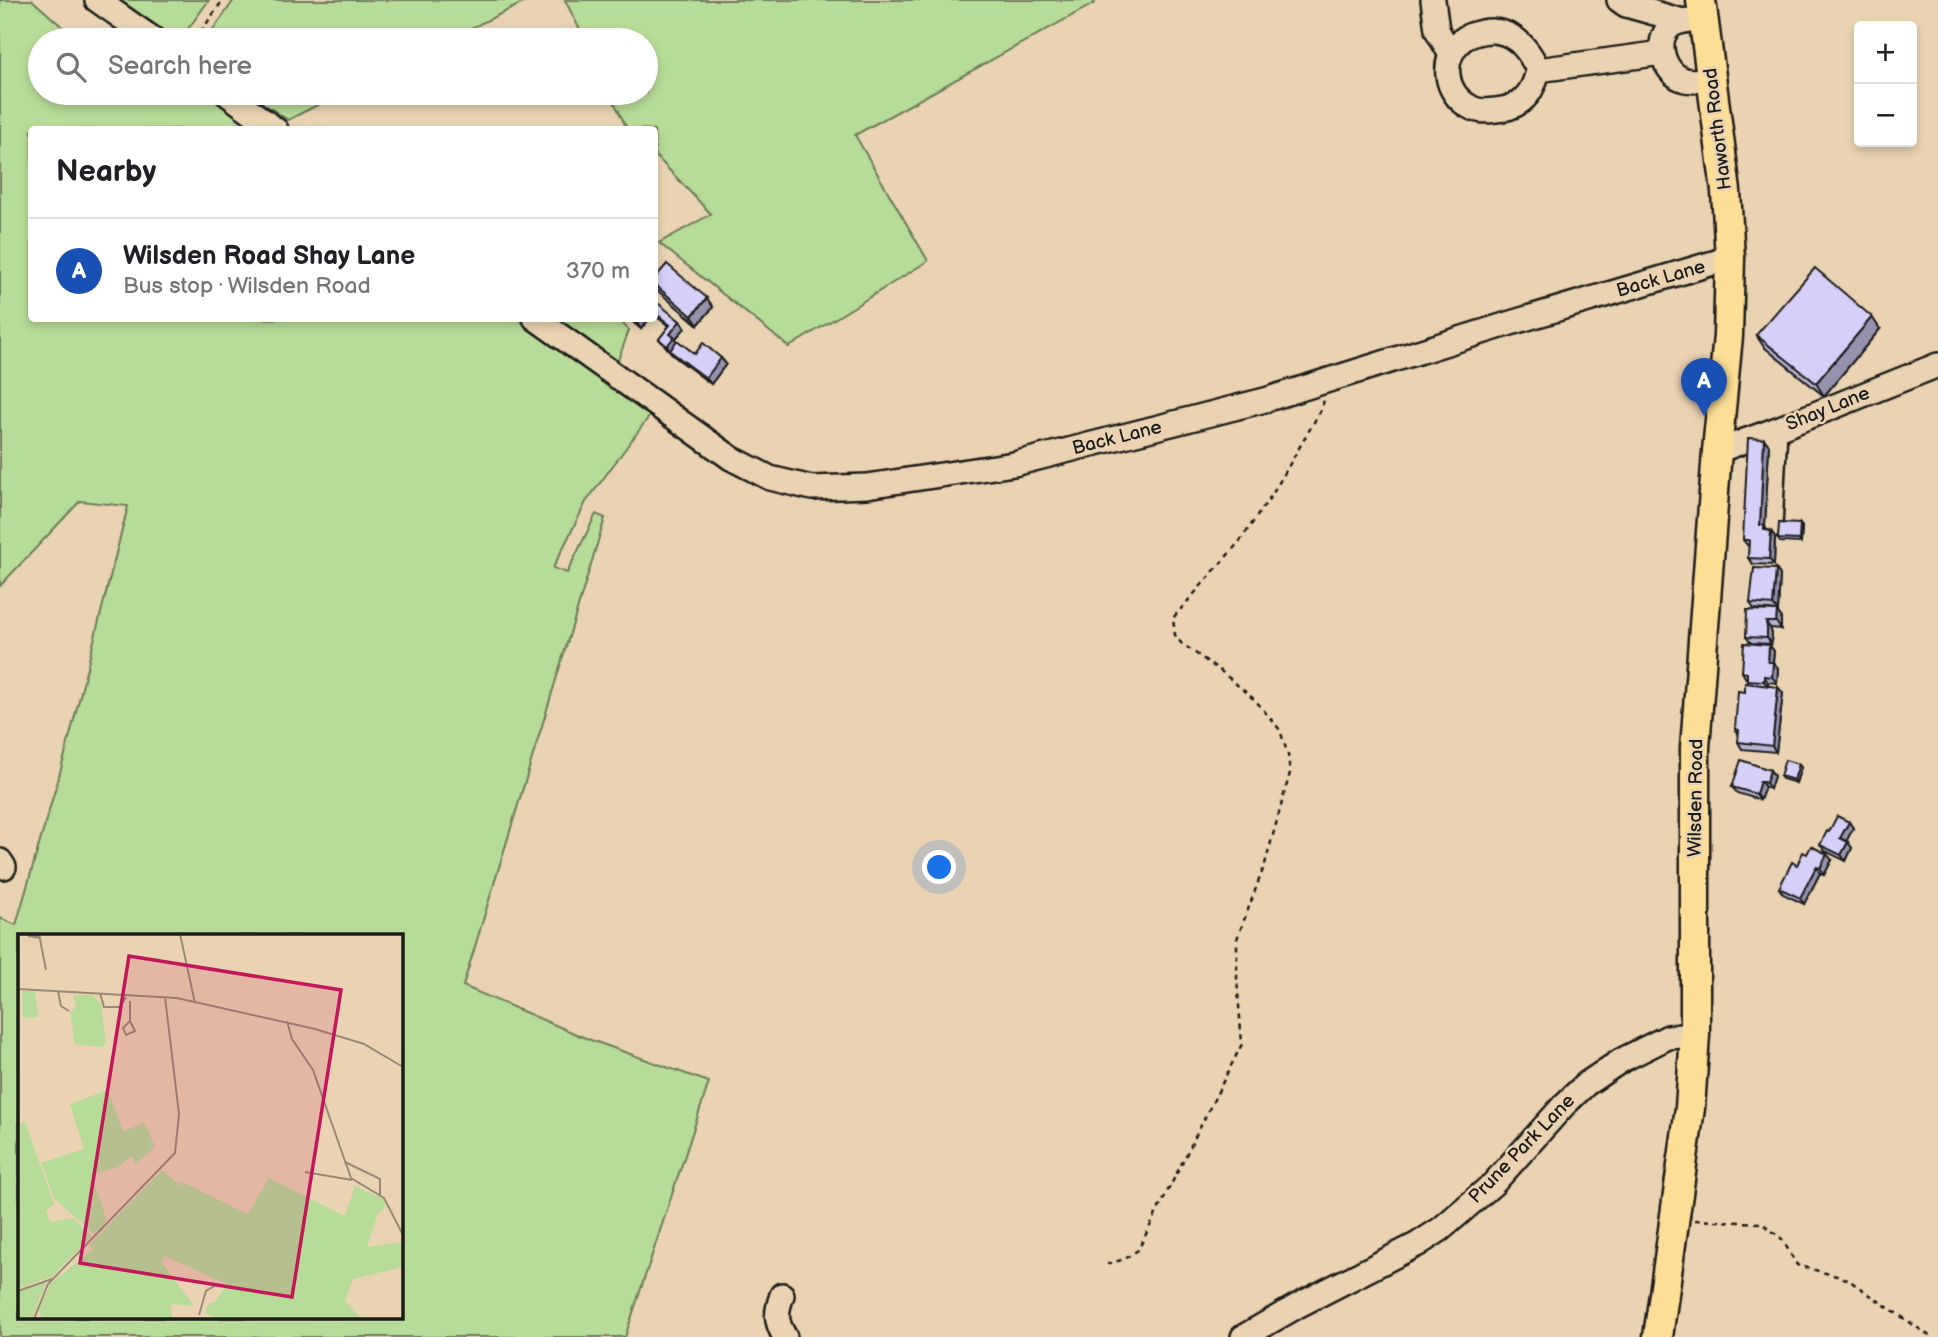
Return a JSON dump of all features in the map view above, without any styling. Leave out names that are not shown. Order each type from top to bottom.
[{"type":"main road","name":"Haworth Road","points":[[1696,13],[1712,79],[1726,191],[1730,258]]},
{"type":"main road","name":"Wilsden Road","points":[[1658,1337],[1690,1108],[1695,1035],[1695,748],[1728,336],[1730,258]]},
{"type":"street","points":[[97,0],[137,28]]},
{"type":"street","points":[[1433,0],[1437,30],[1450,53]]},
{"type":"street","points":[[1619,0],[1626,5],[1696,13]]},
{"type":"street","points":[[1696,13],[1671,26],[1664,36],[1662,53],[1668,68],[1681,79],[1712,79]]},
{"type":"street","points":[[1493,31],[1508,34],[1521,43],[1532,56],[1538,70],[1535,84],[1527,98],[1515,106],[1485,111],[1470,107],[1456,95],[1449,82],[1448,61],[1450,53],[1467,36],[1493,31]]},
{"type":"street","points":[[1538,70],[1662,53]]},
{"type":"street","points":[[242,105],[271,126]]},
{"type":"street","name":"Back Lane","points":[[541,322],[731,458],[770,478],[811,488],[867,486],[1014,464],[1265,400],[1730,258]]},
{"type":"street","name":"Shay Lane","points":[[1717,451],[1938,365]]},
{"type":"street","points":[[1770,527],[1775,430]]},
{"type":"street","name":"Prune Park Lane","points":[[1243,1337],[1299,1304],[1418,1244],[1441,1229],[1493,1184],[1586,1084],[1622,1060],[1668,1037],[1695,1035]]},
{"type":"street","points":[[782,1294],[776,1317],[785,1337]]},
{"type":"path","points":[[203,28],[223,0]]},
{"type":"path","points":[[1107,1264],[1125,1259],[1138,1250],[1242,1044],[1237,939],[1265,864],[1290,773],[1288,755],[1280,730],[1255,701],[1223,672],[1181,643],[1175,635],[1173,618],[1240,541],[1273,493],[1321,410],[1327,381]]},
{"type":"path","points":[[1675,1220],[1762,1223],[1782,1239],[1797,1265],[1847,1279],[1931,1337]]},
{"type":"green space","points":[[0,0],[32,0],[64,28],[28,28],[28,105],[223,105],[253,126],[28,126],[28,322],[523,322],[651,414],[586,502],[553,568],[567,573],[596,514],[605,518],[463,986],[588,1039],[709,1082],[625,1337],[0,1337],[0,918],[16,925],[65,755],[128,506],[80,501],[0,586]]},
{"type":"green space","points":[[120,0],[209,0],[189,28],[161,28]]},
{"type":"green space","points":[[234,0],[529,0],[472,28],[214,28]]},
{"type":"green space","points":[[565,0],[1093,0],[1095,3],[855,135],[928,261],[789,347],[659,243],[711,214],[658,158],[658,126],[626,126],[616,105],[658,105],[658,28],[579,28]]},
{"type":"green space","points":[[266,105],[317,105],[288,120]]},
{"type":"green space","points":[[556,322],[621,322],[629,330],[617,363]]},
{"type":"building","points":[[667,264],[707,298],[692,316],[658,287],[658,274]]},
{"type":"building","points":[[1815,268],[1872,317],[1816,383],[1756,335]]},
{"type":"building","points":[[658,303],[680,321],[670,334],[674,337],[667,346],[659,339],[670,325],[658,315]]},
{"type":"building","points":[[677,340],[695,354],[703,343],[721,358],[706,378],[670,351]]},
{"type":"building","points":[[1748,438],[1764,439],[1760,525],[1764,525],[1764,530],[1771,531],[1769,559],[1748,558],[1749,540],[1743,540]]},
{"type":"building","points":[[1779,523],[1800,524],[1799,540],[1778,539]]},
{"type":"building","points":[[1754,568],[1776,569],[1773,605],[1750,603]]},
{"type":"building","points":[[1747,610],[1777,611],[1776,622],[1766,622],[1767,638],[1746,637]]},
{"type":"building","points":[[1744,643],[1769,645],[1768,662],[1773,662],[1772,677],[1764,676],[1764,681],[1747,680],[1747,673],[1742,672]]},
{"type":"building","points":[[1745,683],[1778,687],[1772,746],[1738,742],[1739,730],[1735,729],[1738,691],[1745,692]]},
{"type":"building","points":[[1741,760],[1770,770],[1766,783],[1760,781],[1756,794],[1732,787]]},
{"type":"building","points":[[1785,760],[1799,764],[1794,780],[1780,776]]},
{"type":"building","points":[[1837,816],[1849,822],[1840,838],[1848,842],[1841,855],[1820,845]]},
{"type":"building","points":[[1811,846],[1827,854],[1820,868],[1816,867],[1800,898],[1779,888],[1792,862],[1797,865],[1803,852],[1807,854]]},
{"type":"place","name":"Wilsden Road Shay Lane","points":[[1704,416]]}]
